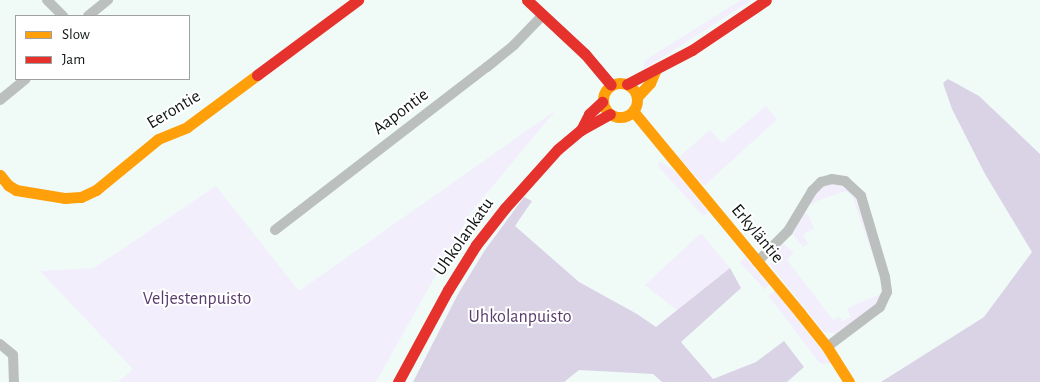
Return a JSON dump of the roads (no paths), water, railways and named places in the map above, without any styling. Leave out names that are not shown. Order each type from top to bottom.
[{"type":"street","points":[[48,0],[63,15]]},
{"type":"street","points":[[89,15],[108,0]]},
{"type":"street","name":"Eerontie","points":[[0,175],[8,185],[16,190],[65,198],[81,197],[96,190],[158,139],[186,127],[358,0]]},
{"type":"street","points":[[527,0],[585,54],[611,84]]},
{"type":"street","points":[[655,71],[650,83],[637,97],[633,110],[621,117],[610,114],[602,102],[604,92],[611,84],[627,84],[643,74],[655,71],[766,0]]},
{"type":"street","name":"Aapontie","points":[[274,230],[487,67],[514,45],[543,15]]},
{"type":"street","points":[[0,100],[25,80]]},
{"type":"street","points":[[627,84],[637,97]]},
{"type":"street","name":"Uhkolankatu","points":[[581,130],[589,114],[602,102]]},
{"type":"street","name":"Erkyläntie","points":[[633,110],[827,347],[849,382]]},
{"type":"street","name":"Uhkolankatu","points":[[398,382],[448,290],[476,245],[505,208],[552,155],[581,130],[610,114]]},
{"type":"street","points":[[757,262],[788,231],[812,191],[821,182],[832,179],[845,181],[861,196],[886,277],[887,292],[880,307],[827,347]]},
{"type":"street","points":[[0,344],[13,355],[14,382]]},
{"type":"park label","name":"Veljestenpuisto","points":[[197,299]]},
{"type":"park label","name":"Uhkolanpuisto","points":[[520,317]]}]
